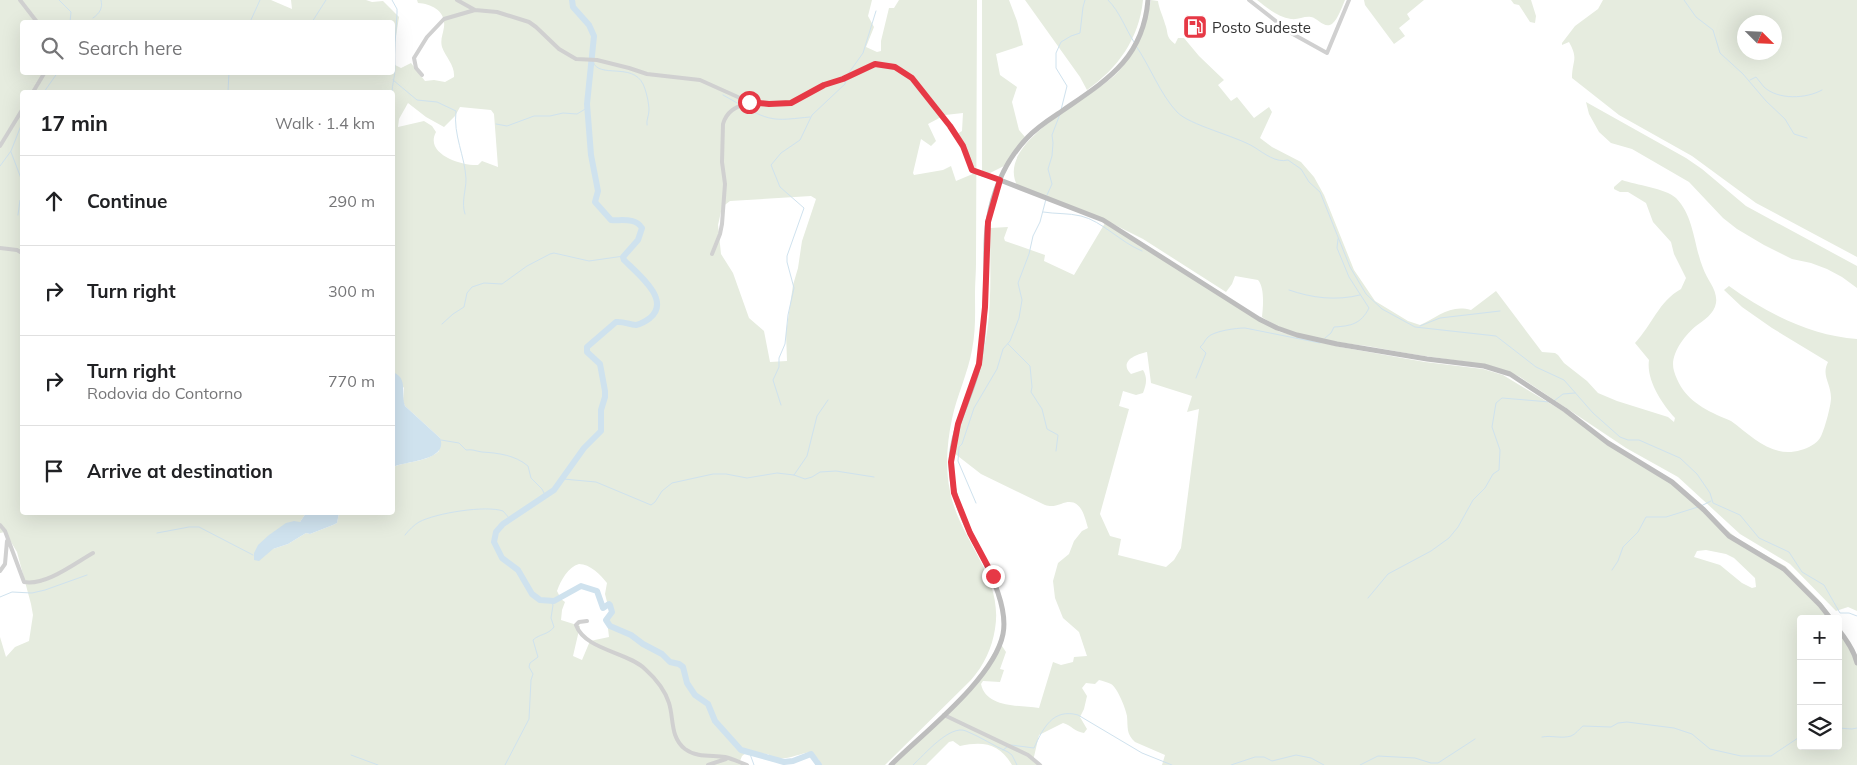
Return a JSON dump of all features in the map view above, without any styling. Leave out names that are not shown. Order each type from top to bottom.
[{"type":"street","points":[[20,0],[35,20]]},
{"type":"street","points":[[457,0],[475,10]]},
{"type":"street","points":[[891,765],[969,690],[984,672],[997,650],[1003,635],[1004,617],[993,576],[970,533],[954,493],[951,462],[958,424],[979,364],[985,307],[988,222],[1000,180],[1012,157],[1027,137],[1043,123],[1101,85],[1120,67],[1134,49],[1139,38],[1146,17],[1148,0]]},
{"type":"street","points":[[1249,0],[1292,32],[1327,53],[1349,0]]},
{"type":"street","points":[[422,75],[416,68],[414,58],[427,37],[444,19],[475,10],[497,12],[525,20],[536,26],[565,53],[576,58],[597,60],[647,74],[700,80],[749,102],[769,104],[791,103],[824,85],[843,79],[875,64],[895,67],[912,78],[950,126],[963,146],[972,170],[1103,220],[1259,319],[1277,328],[1337,344],[1427,359],[1484,366],[1510,374],[1564,410],[1608,443],[1672,482],[1704,510],[1729,536],[1784,569],[1828,615]]},
{"type":"street","points":[[34,90],[43,75]]},
{"type":"street","points":[[712,254],[722,224],[725,184],[722,162],[724,118],[730,111],[749,102]]},
{"type":"street","points":[[0,146],[20,113]]},
{"type":"street","points":[[0,248],[20,252]]},
{"type":"street","points":[[0,525],[5,531],[24,582],[31,583],[59,573],[93,553]]},
{"type":"street","points":[[0,571],[5,564],[7,539]]},
{"type":"street","points":[[587,621],[579,622],[576,625],[578,630],[601,648],[638,663],[660,685],[669,704],[673,730],[682,746],[689,752],[699,755],[728,758],[747,765]]},
{"type":"street","points":[[1842,634],[1857,663]]},
{"type":"street","points":[[944,715],[1028,756],[1040,765]]},
{"type":"street","points":[[708,765],[728,758]]},
{"type":"shaded area","points":[[0,0],[271,0],[292,9],[291,0],[366,0],[372,2],[383,1],[399,17],[395,42],[395,20],[20,20],[20,75],[395,75],[395,65],[401,68],[411,63],[425,81],[445,82],[454,77],[454,73],[441,44],[444,27],[443,17],[437,9],[418,3],[417,0],[872,0],[868,16],[874,27],[866,47],[877,52],[881,51],[881,41],[889,8],[894,8],[899,0],[977,0],[975,328],[970,359],[952,419],[947,464],[948,482],[955,509],[987,575],[993,592],[996,610],[995,629],[987,656],[976,674],[885,765],[818,765],[819,760],[811,752],[783,758],[772,757],[768,754],[746,753],[740,761],[749,765],[0,765],[0,637],[6,657],[15,647],[29,641],[33,615],[17,552],[5,532],[0,533]],"holes":[[[408,103],[426,117],[444,127],[455,116],[460,107],[491,110],[494,114],[498,167],[482,161],[478,165],[471,165],[447,157],[435,147],[436,132],[432,126],[424,121],[398,127],[399,119]],[[963,113],[962,131],[954,136],[975,173],[956,181],[951,166],[943,170],[914,175],[921,139],[931,146],[936,141],[928,124],[945,115]],[[811,196],[816,199],[802,241],[793,285],[786,333],[787,361],[770,362],[764,331],[749,318],[733,273],[721,254],[718,225],[722,207],[730,201]],[[583,564],[591,568],[607,583],[605,594],[610,614],[607,620],[609,637],[590,641],[582,660],[573,656],[580,626],[561,620],[565,602],[557,591],[568,571],[575,566]]]},
{"type":"shaded area","points":[[982,0],[1009,0],[1017,21],[1023,45],[996,54],[1000,75],[1017,87],[1012,102],[1019,130],[1025,137],[1004,166],[982,177]]},
{"type":"shaded area","points":[[1025,0],[1143,0],[1141,14],[1132,40],[1108,72],[1087,90],[1080,77]]},
{"type":"shaded area","points":[[1151,0],[1158,1],[1170,39],[1175,44],[1178,38],[1184,38],[1199,56],[1224,80],[1218,85],[1231,101],[1237,97],[1254,118],[1269,107],[1272,112],[1260,138],[1272,147],[1301,162],[1314,177],[1324,195],[1354,270],[1375,301],[1408,321],[1420,325],[1450,310],[1471,310],[1496,291],[1542,352],[1558,355],[1564,363],[1587,381],[1598,393],[1668,417],[1674,422],[1675,418],[1660,399],[1652,383],[1649,360],[1635,343],[1661,307],[1673,294],[1681,289],[1686,278],[1674,254],[1671,242],[1653,222],[1646,203],[1628,192],[1620,192],[1614,189],[1622,180],[1658,189],[1676,198],[1682,205],[1690,222],[1703,268],[1714,289],[1716,303],[1711,314],[1683,340],[1674,358],[1673,365],[1677,379],[1685,392],[1696,403],[1731,421],[1772,449],[1791,452],[1806,448],[1818,440],[1822,435],[1829,413],[1831,393],[1826,376],[1828,362],[1772,328],[1742,307],[1724,290],[1729,286],[1758,305],[1790,322],[1823,333],[1857,339],[1857,611],[1848,607],[1836,611],[1790,564],[1740,534],[1678,477],[1626,448],[1520,377],[1480,364],[1313,338],[1286,330],[1262,317],[1263,293],[1258,280],[1235,276],[1226,292],[1143,239],[1107,221],[1018,187],[1014,170],[1019,154],[1032,138],[1049,123],[1105,83],[1124,65],[1139,38]]},
{"type":"shaded area","points":[[1257,0],[1345,0],[1336,19],[1332,24],[1326,25],[1311,17],[1286,18],[1273,12]]},
{"type":"shaded area","points":[[1364,0],[1424,0],[1407,14],[1410,19],[1399,28],[1405,36],[1394,44],[1365,5]]},
{"type":"shaded area","points":[[1511,0],[1531,0],[1536,16],[1535,23],[1530,22],[1519,5],[1514,4]]},
{"type":"shaded area","points":[[1603,0],[1857,0],[1857,257],[1756,203],[1692,156],[1619,115],[1572,78],[1574,53],[1569,42],[1562,45],[1562,43],[1575,26],[1598,9]]},
{"type":"shaded area","points":[[1586,102],[1686,158],[1746,206],[1857,266],[1857,288],[1827,269],[1792,259],[1764,245],[1723,218],[1689,182],[1632,149],[1611,143],[1599,132],[1589,114]]},
{"type":"shaded area","points":[[1105,223],[1280,332],[1340,347],[1425,362],[1483,369],[1503,375],[1561,410],[1620,450],[1655,470],[1739,540],[1785,566],[1819,600],[1831,615],[1797,615],[1797,750],[1842,750],[1842,631],[1857,664],[1857,765],[1162,765],[1165,755],[1132,739],[1128,730],[1127,716],[1118,694],[1111,684],[1099,680],[1095,684],[1086,683],[1082,688],[1087,696],[1080,717],[1087,729],[1084,733],[1063,723],[1039,735],[1033,761],[1043,765],[1012,765],[1002,752],[990,745],[960,746],[953,741],[949,742],[926,765],[894,765],[976,684],[998,645],[1002,646],[1006,652],[1000,669],[1004,670],[1000,682],[983,681],[981,684],[984,692],[989,697],[1004,704],[1039,708],[1053,662],[1061,665],[1073,662],[1074,657],[1087,656],[1079,632],[1063,618],[1055,598],[1053,581],[1058,563],[1069,554],[1074,541],[1082,531],[1088,528],[1083,512],[1073,502],[1053,506],[1045,505],[981,474],[954,453],[956,440],[985,346],[989,319],[990,228],[1008,227],[1004,238],[1005,241],[1045,255],[1044,261],[1074,275]],"holes":[[[1147,352],[1151,383],[1192,396],[1187,412],[1199,409],[1181,548],[1174,560],[1166,567],[1118,555],[1121,539],[1110,536],[1100,514],[1129,409],[1119,406],[1123,391],[1136,395],[1143,393],[1146,384],[1146,376],[1143,370],[1131,374],[1128,369],[1128,362],[1134,356]],[[1706,550],[1726,554],[1734,558],[1755,578],[1756,587],[1752,588],[1742,583],[1720,565],[1694,557],[1697,551]]]},
{"type":"water","points":[[395,373],[403,382],[405,406],[440,438],[441,446],[433,456],[395,466]]},
{"type":"water","points":[[305,515],[339,515],[337,523],[310,534],[306,533],[288,544],[273,549],[259,561],[254,560],[254,553],[258,545],[269,535],[286,523],[300,522]]},
{"type":"waterway","points":[[59,0],[71,12],[70,20]]},
{"type":"waterway","points":[[93,18],[100,10],[101,0]]},
{"type":"waterway","points":[[251,20],[260,0]]},
{"type":"waterway","points":[[313,20],[326,0]]},
{"type":"waterway","points":[[392,0],[397,9],[395,48]]},
{"type":"waterway","points":[[572,0],[573,7],[589,25],[594,36],[587,104],[591,155],[598,191],[595,202],[611,220],[636,222],[642,228],[638,240],[623,257],[644,279],[655,295],[656,311],[650,318],[636,325],[616,322],[587,347],[587,352],[600,364],[605,391],[601,410],[601,431],[584,448],[554,490],[503,524],[496,532],[494,542],[502,558],[518,570],[532,594],[540,600],[554,601],[581,586],[597,591],[603,608],[610,605],[612,612],[606,620],[610,626],[631,635],[662,654],[670,662],[683,667],[687,683],[695,695],[708,704],[715,721],[741,750],[784,762],[793,761],[811,754],[819,765]]},
{"type":"waterway","points":[[1061,110],[1067,86],[1056,68],[1056,53],[1061,42],[1080,33],[1085,0]]},
{"type":"waterway","points":[[1108,0],[1134,42]]},
{"type":"waterway","points":[[1684,0],[1696,17],[1713,30],[1720,53],[1743,74],[1766,101],[1785,119],[1794,134],[1807,138]]},
{"type":"waterway","points":[[848,74],[863,53],[876,11]]},
{"type":"waterway","points":[[1136,46],[1165,97],[1183,117],[1246,143],[1275,159],[1288,160],[1301,169],[1309,182],[1320,192],[1350,267],[1366,294],[1382,309],[1415,327],[1496,336],[1536,367],[1564,380],[1593,413],[1620,437],[1628,440],[1639,440],[1680,458],[1697,474],[1710,493],[1713,503],[1740,515],[1759,538],[1789,552],[1802,572],[1824,585],[1840,613],[1849,613],[1857,616]]},
{"type":"waterway","points":[[395,48],[395,72]]},
{"type":"waterway","points":[[593,62],[596,67],[602,70],[624,72],[638,77],[643,84],[648,100],[647,125]]},
{"type":"waterway","points":[[45,90],[56,75]]},
{"type":"waterway","points":[[228,90],[229,75]]},
{"type":"waterway","points":[[392,90],[395,75]]},
{"type":"waterway","points":[[1750,80],[1756,77],[1764,87],[1784,96],[1808,95],[1822,90]]},
{"type":"waterway","points":[[393,80],[417,100],[437,102],[456,111],[456,129],[466,179],[465,214]]},
{"type":"waterway","points":[[781,405],[773,380],[779,367],[779,358],[785,344],[788,315],[794,288],[787,256],[804,208],[780,187],[771,165],[781,153],[800,140],[812,115],[845,84],[846,80]]},
{"type":"waterway","points":[[723,95],[739,104]]},
{"type":"waterway","points":[[742,106],[768,118],[790,119],[810,117]]},
{"type":"waterway","points":[[496,124],[507,126],[534,116],[550,116],[563,113],[577,114],[587,108]]},
{"type":"waterway","points":[[1047,195],[1052,184],[1048,169],[1052,156],[1052,135],[1060,114]]},
{"type":"waterway","points":[[0,166],[11,151],[20,128]]},
{"type":"waterway","points":[[11,152],[20,176]]},
{"type":"waterway","points":[[976,503],[958,461],[959,447],[962,444],[974,408],[997,369],[1003,349],[1010,341],[1019,318],[1022,300],[1018,283],[1029,254],[1033,236],[1040,222],[1046,199]]},
{"type":"waterway","points":[[18,215],[20,200]]},
{"type":"waterway","points":[[1043,212],[1076,215],[1089,219],[1142,251]]},
{"type":"waterway","points":[[1325,338],[1334,327],[1346,326],[1359,321],[1369,308],[1349,277],[1337,248],[1338,239]]},
{"type":"waterway","points":[[442,324],[464,307],[467,293],[472,287],[484,283],[502,284],[527,266],[550,254],[554,253],[589,261],[624,256]]},
{"type":"waterway","points":[[1289,290],[1324,298],[1360,295]]},
{"type":"waterway","points":[[1420,326],[1440,318],[1500,311]]},
{"type":"waterway","points":[[1196,378],[1206,353],[1200,347],[1208,337],[1220,332],[1245,328],[1320,343]]},
{"type":"waterway","points":[[1008,344],[1030,366],[1031,392],[1042,409],[1047,429],[1058,435],[1056,451]]},
{"type":"waterway","points":[[1554,401],[1563,394],[1575,393]]},
{"type":"waterway","points":[[1368,598],[1388,574],[1431,551],[1449,538],[1458,527],[1473,500],[1485,488],[1493,474],[1499,470],[1500,450],[1492,427],[1496,403],[1502,398],[1550,402]]},
{"type":"waterway","points":[[794,475],[807,456],[817,416],[828,400]]},
{"type":"waterway","points":[[441,440],[459,443],[466,450],[500,454],[518,459],[528,466],[531,478],[542,489],[546,497]]},
{"type":"waterway","points":[[563,479],[596,482],[651,505],[662,491],[672,483],[713,474],[726,474],[747,478],[777,473],[794,475],[805,479],[820,472],[836,471],[874,477]]},
{"type":"waterway","points":[[1701,506],[1711,501]]},
{"type":"waterway","points":[[1612,570],[1618,561],[1623,547],[1638,532],[1646,517],[1666,517],[1698,507]]},
{"type":"waterway","points":[[405,535],[419,522],[437,516],[473,509],[503,511],[510,519]]},
{"type":"waterway","points":[[157,533],[199,527],[253,555]]},
{"type":"waterway","points":[[0,597],[12,592],[32,593],[45,590],[87,575]]},
{"type":"waterway","points":[[505,765],[529,719],[533,674],[529,667],[530,663],[538,657],[533,640],[549,632],[554,627],[551,618],[553,605],[551,601]]},
{"type":"waterway","points":[[1011,745],[1034,748],[1045,727],[1055,717],[1062,714],[1078,715],[1142,753],[1172,765]]},
{"type":"waterway","points":[[1542,737],[1567,737],[1583,726],[1611,727],[1618,723],[1627,722],[1674,728],[1692,734],[1710,749],[1741,756],[1771,756],[1797,739]]},
{"type":"waterway","points":[[1842,728],[1857,728]]},
{"type":"waterway","points":[[913,765],[945,736],[960,730],[972,733],[1008,752],[1012,755],[1017,765]]},
{"type":"waterway","points":[[1360,765],[1378,756],[1415,758],[1438,763],[1475,739]]},
{"type":"waterway","points":[[1003,750],[1007,747]]},
{"type":"waterway","points":[[750,754],[754,765]]},
{"type":"waterway","points":[[351,755],[378,765]]},
{"type":"waterway","points":[[1231,765],[1255,757],[1264,757],[1272,761],[1296,755],[1311,758],[1324,765]]},
{"type":"place","name":"Posto Sudeste","points":[[1195,27]]},
{"type":"route","points":[[749,102],[769,104],[791,103],[824,85],[843,79],[875,64],[895,67],[912,78],[950,126],[963,146],[972,170],[978,174],[1000,180],[988,222],[985,307],[979,364],[958,424],[951,462],[954,493],[970,533],[993,576]]}]
